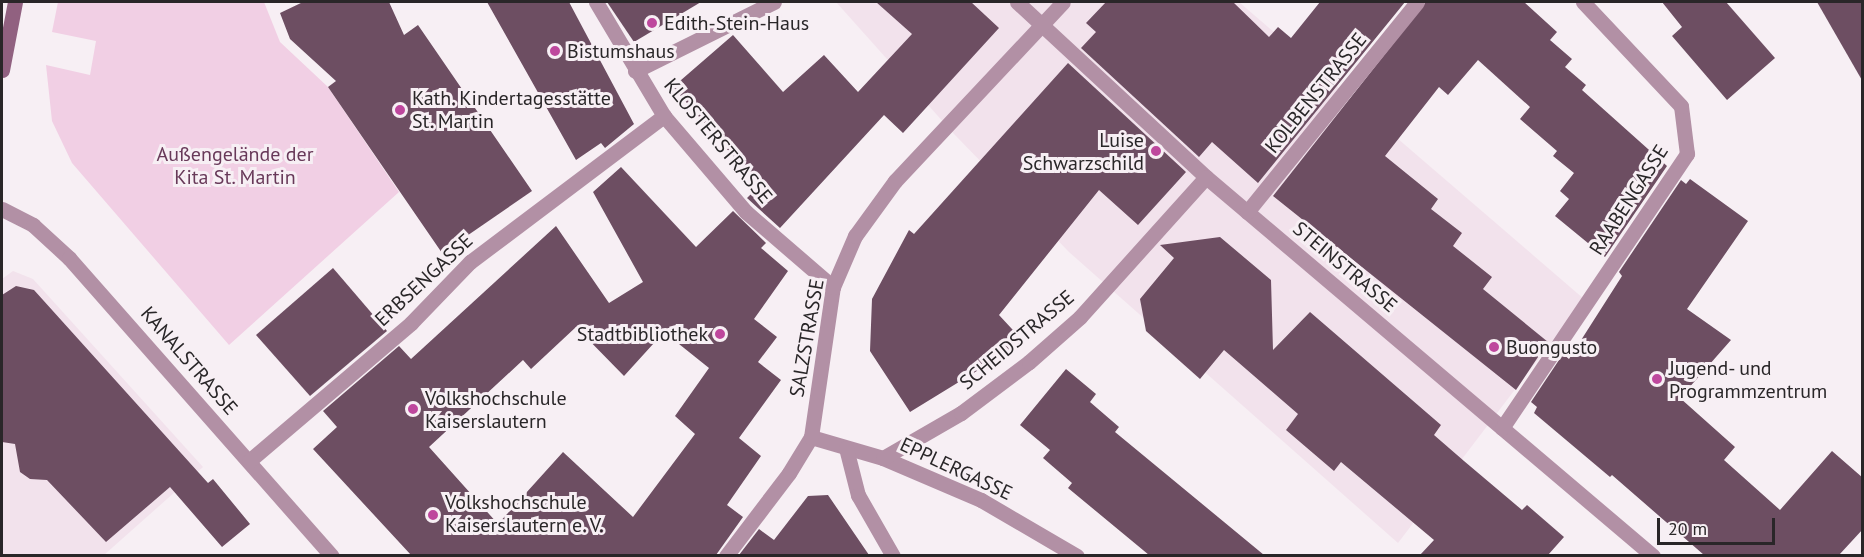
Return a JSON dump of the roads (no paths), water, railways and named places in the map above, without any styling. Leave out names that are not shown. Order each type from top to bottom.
[{"type":"main road","points":[[2,70],[15,2]]},
{"type":"street","name":"KLOSTERSTRASSE","points":[[596,2],[635,71],[664,116],[746,212],[833,287]]},
{"type":"street","points":[[635,71],[774,2]]},
{"type":"street","name":"STEINSTRASSE","points":[[1017,2],[1206,177],[1502,428],[1643,552]]},
{"type":"street","name":"SALZSTRASSE","points":[[726,555],[789,473],[811,437],[833,287],[855,236],[895,181],[1063,2]]},
{"type":"street","name":"KOLBENSTRASSE","points":[[1247,212],[1417,2]]},
{"type":"street","name":"RAABENGASSE","points":[[1502,428],[1687,154],[1681,106],[1583,2]]},
{"type":"street","name":"ERBSENGASSE","points":[[249,460],[411,323],[470,262],[664,116]]},
{"type":"street","name":"SCHEIDSTRASSE","points":[[883,458],[961,413],[1029,362],[1080,317],[1206,177]]},
{"type":"street","name":"KANALSTRASSE","points":[[2,209],[49,237],[332,555]]},
{"type":"street","name":"EPPLERGASSE","points":[[811,437],[883,458],[981,500],[1077,555]]},
{"type":"street","points":[[846,448],[858,495],[893,555]]},
{"type":"place","name":"Edith-Stein-Haus","points":[[652,23]]},
{"type":"place","name":"Bistumshaus","points":[[555,51]]},
{"type":"place","name":"Kath. Kindertagesstätte St. Martin","points":[[400,110]]},
{"type":"place","name":"Luise Schwarzschild","points":[[1156,151]]},
{"type":"place","name":"Stadtbibliothek","points":[[720,334]]},
{"type":"place","name":"Buongusto","points":[[1494,347]]},
{"type":"place","name":"Jugend- und Programmzentrum","points":[[1657,379]]},
{"type":"place","name":"Volkshochschule Kaiserslautern","points":[[413,409]]},
{"type":"place","name":"Volkshochschule Kaiserslautern e. V.","points":[[433,515]]},
{"type":"park label","name":"Außengelände der Kita St. Martin","points":[[235,166]]}]
